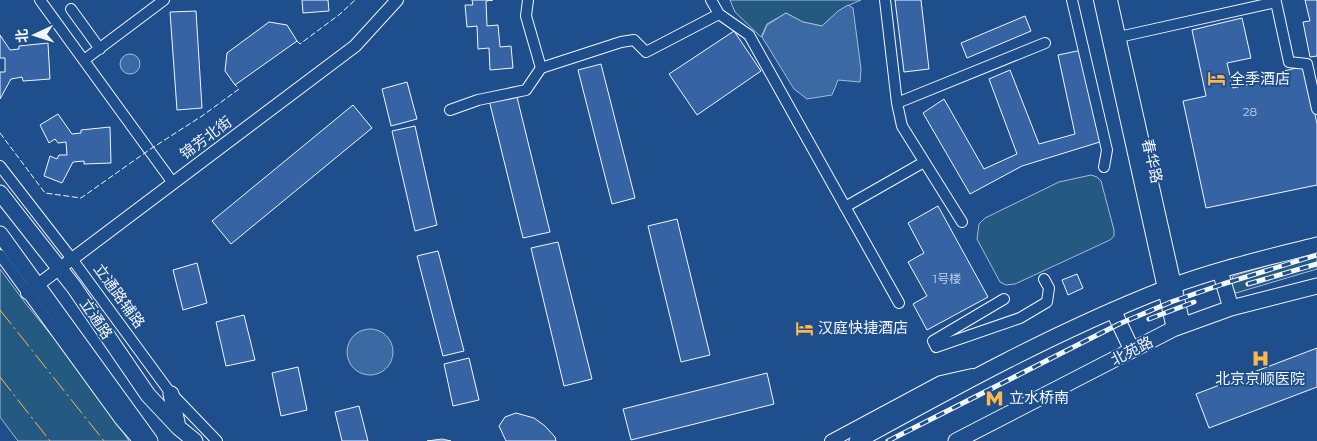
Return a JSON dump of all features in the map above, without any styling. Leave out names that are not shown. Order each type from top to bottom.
[{"type":"main road","name":"立通路","points":[[0,192],[66,264],[148,395],[179,428],[195,441]]},
{"type":"main road","name":"立通路","points":[[0,234],[32,289],[150,441]]},
{"type":"main road","points":[[857,441],[980,374],[1076,326],[1113,310],[1169,287],[1317,245]]},
{"type":"main road","points":[[1220,271],[1231,308]]},
{"type":"main road","name":"北苑路","points":[[956,441],[1179,327],[1231,308],[1317,286]]},
{"type":"main road","points":[[1113,310],[1132,350]]},
{"type":"main road","points":[[171,394],[179,428]]},
{"type":"street","points":[[40,0],[173,183]]},
{"type":"street","points":[[84,60],[164,0]]},
{"type":"street","name":"锦芳北街","points":[[32,289],[355,46],[397,0]]},
{"type":"street","points":[[528,0],[526,16],[541,68]]},
{"type":"street","points":[[711,0],[719,14],[748,34],[899,303]]},
{"type":"street","points":[[885,0],[897,103],[902,126],[962,222]]},
{"type":"street","points":[[1072,0],[1107,150],[1104,167]]},
{"type":"street","name":"春华路","points":[[1100,0],[1179,327]]},
{"type":"street","name":"春华路","points":[[1111,0],[1169,287]]},
{"type":"street","points":[[1119,37],[1276,2],[1289,62],[1306,64],[1317,109]]},
{"type":"street","points":[[71,9],[100,49]]},
{"type":"street","points":[[450,110],[478,100],[526,90],[541,68],[621,42],[634,40],[646,52],[719,14]]},
{"type":"street","points":[[897,103],[1045,43]]},
{"type":"street","points":[[845,207],[924,162]]},
{"type":"street","name":"立通路辅路","points":[[0,166],[66,264],[171,394],[217,441]]},
{"type":"street","points":[[0,255],[32,289],[120,420],[138,441]]},
{"type":"street","points":[[1004,298],[933,340],[936,347],[1020,318],[1047,302],[1050,288],[1044,279]]},
{"type":"street","points":[[830,441],[941,382],[980,374]]},
{"type":"shaded area","points":[[730,0],[861,0],[849,5],[831,17],[822,26],[803,22],[786,13],[767,24],[761,37],[735,12]]},
{"type":"shaded area","points":[[848,5],[853,8],[861,69],[860,82],[838,80],[832,95],[807,99],[794,89],[762,37],[767,25],[786,13],[803,22],[822,26],[838,11]]},
{"type":"shaded area","points":[[130,54],[137,57],[140,64],[137,71],[130,74],[123,71],[120,64],[123,57]]},
{"type":"shaded area","points":[[1091,175],[1101,181],[1114,236],[1110,240],[1015,284],[1006,285],[1000,282],[977,239],[979,224],[985,218],[1059,182]]},
{"type":"shaded area","points":[[1317,251],[1317,269],[1236,293],[1230,286],[1233,276]]},
{"type":"shaded area","points":[[0,269],[85,376],[129,441],[18,441],[0,417]]},
{"type":"shaded area","points":[[366,329],[374,329],[383,333],[389,339],[393,352],[389,365],[383,371],[374,375],[366,375],[357,371],[351,365],[347,356],[347,348],[351,339],[357,333]]},
{"type":"building","points":[[302,0],[328,0],[329,11],[303,13]]},
{"type":"building","points":[[472,0],[493,0],[486,1],[487,26],[498,25],[500,47],[511,46],[513,68],[490,70],[489,48],[478,49],[477,26],[467,27],[465,5],[473,5]]},
{"type":"building","points":[[895,0],[921,0],[929,69],[904,72]]},
{"type":"building","points":[[1305,0],[1317,0],[1317,56],[1310,57],[1303,22],[1310,21]]},
{"type":"building","points":[[196,11],[202,108],[177,110],[170,12]]},
{"type":"building","points":[[1025,16],[1031,31],[967,58],[961,43]]},
{"type":"building","points":[[1242,18],[1251,58],[1227,63],[1233,88],[1272,79],[1271,74],[1305,66],[1317,124],[1317,185],[1206,208],[1183,101],[1206,96],[1192,30]]},
{"type":"building","points":[[269,22],[287,25],[297,41],[235,85],[225,71],[227,53]]},
{"type":"building","points":[[734,31],[761,71],[697,115],[669,74]]},
{"type":"building","points":[[0,35],[10,50],[19,49],[19,46],[48,43],[50,79],[23,81],[22,77],[11,79],[0,99],[0,72],[5,72],[5,58],[0,58]]},
{"type":"building","points":[[1082,50],[1103,141],[1022,166],[970,194],[923,113],[944,99],[984,169],[1017,154],[989,79],[1010,70],[1039,144],[1075,134],[1058,55]]},
{"type":"building","points":[[601,64],[635,198],[612,204],[578,70]]},
{"type":"building","points":[[407,82],[417,119],[391,126],[382,89]]},
{"type":"building","points":[[516,93],[550,232],[523,238],[489,100]]},
{"type":"building","points":[[353,105],[372,128],[231,244],[212,221]]},
{"type":"building","points":[[58,114],[72,134],[81,133],[81,130],[110,127],[111,163],[84,164],[84,161],[73,162],[62,183],[44,176],[50,156],[57,159],[59,155],[67,155],[66,142],[58,143],[55,139],[49,143],[40,125]]},
{"type":"building","points":[[415,126],[437,225],[415,231],[392,131]]},
{"type":"building","points":[[938,206],[988,297],[927,330],[913,304],[927,296],[908,262],[924,253],[908,223]]},
{"type":"building","points":[[677,219],[710,355],[681,362],[648,226]]},
{"type":"building","points":[[558,242],[592,379],[564,386],[531,248]]},
{"type":"building","points":[[438,251],[464,351],[443,356],[417,256]]},
{"type":"building","points":[[197,263],[207,303],[183,310],[173,270]]},
{"type":"building","points":[[1077,274],[1083,288],[1068,295],[1062,280]]},
{"type":"building","points":[[244,315],[255,360],[226,366],[216,322]]},
{"type":"building","points":[[1317,348],[1317,387],[1209,428],[1196,394]]},
{"type":"building","points":[[469,358],[479,400],[453,406],[444,364]]},
{"type":"building","points":[[298,367],[307,410],[281,416],[272,373]]},
{"type":"building","points":[[767,373],[774,404],[631,440],[623,409]]},
{"type":"building","points":[[359,406],[368,441],[342,441],[335,412]]},
{"type":"building","points":[[516,413],[534,418],[545,426],[555,437],[556,441],[506,441],[499,426],[505,417]]},
{"type":"building","points":[[442,439],[451,441],[427,441]]},
{"type":"railway","points":[[888,441],[1119,324],[1171,302],[1317,255]]},
{"type":"railway","points":[[1248,284],[1317,264]]},
{"type":"railway","points":[[1149,319],[1194,302]]},
{"type":"fence","points":[[297,41],[300,44],[340,14],[355,0]]},
{"type":"fence","points":[[0,133],[45,193],[81,198],[239,89],[235,85]]},
{"type":"power","points":[[0,310],[104,441]]},
{"type":"power","points":[[0,377],[50,441]]},
{"type":"place","name":"全季酒店","points":[[1216,79]]},
{"type":"place","name":"汉庭快捷酒店","points":[[804,328]]},
{"type":"place","name":"北京京顺医院","points":[[1260,358]]},
{"type":"place","name":"立水桥南","points":[[995,398]]}]
